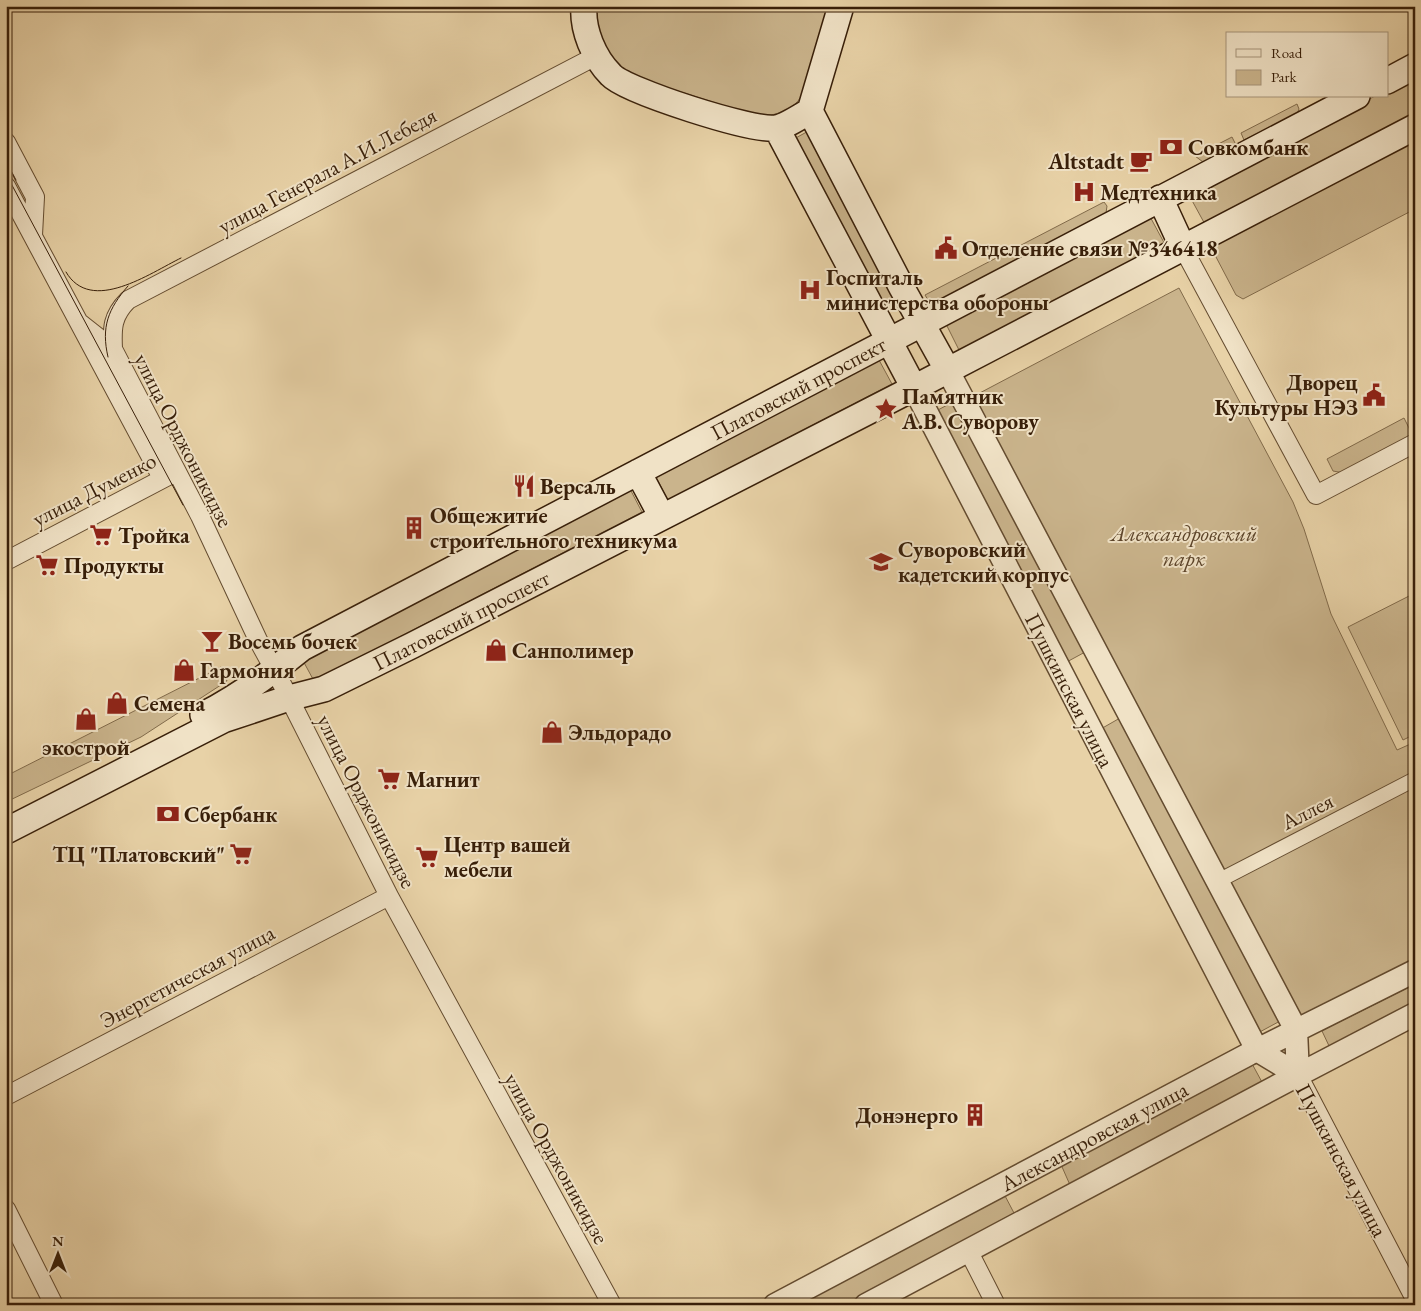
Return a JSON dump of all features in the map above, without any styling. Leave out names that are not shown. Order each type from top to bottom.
[{"type":"main road","points":[[584,6],[583,19],[596,56],[612,77],[634,89],[727,120],[760,128],[777,128],[810,111],[840,6]]},
{"type":"main road","points":[[1388,80],[1415,66]]},
{"type":"main road","name":"Платовский проспект","points":[[6,817],[219,708],[302,648],[1353,98]]},
{"type":"main road","name":"Пушкинская улица","points":[[810,111],[921,324],[948,371]]},
{"type":"main road","name":"Платовский проспект","points":[[6,831],[223,720],[289,698],[324,689],[948,371],[1415,127]]},
{"type":"main road","name":"Пушкинская улица","points":[[777,128],[914,388]]},
{"type":"main road","points":[[1160,198],[1183,248]]},
{"type":"main road","points":[[638,472],[662,517]]},
{"type":"street","name":"улица Генерала А.И.Лебедя","points":[[112,349],[115,319],[118,310],[128,300],[596,56]]},
{"type":"street","points":[[6,142],[35,196],[32,235]]},
{"type":"street","name":"улица Орджоникидзе","points":[[6,186],[80,324],[169,475],[200,516],[258,640],[389,896],[612,1305]]},
{"type":"street","points":[[1183,248],[1316,495],[1415,443]]},
{"type":"street","name":"улица Орджоникидзе","points":[[80,324],[112,349],[169,475]]},
{"type":"street","name":"Пушкинская улица","points":[[948,371],[1296,1030],[1298,1075],[1415,1298]]},
{"type":"street","name":"Пушкинская улица","points":[[914,388],[1257,1050],[1298,1075]]},
{"type":"street","name":"улица Думенко","points":[[6,561],[169,475]]},
{"type":"street","name":"Аллея","points":[[1218,881],[1415,779]]},
{"type":"street","name":"Энергетическая улица","points":[[6,1096],[389,896]]},
{"type":"street","name":"Александровская улица","points":[[775,1305],[1257,1050],[1415,971]]},
{"type":"street","name":"Александровская улица","points":[[866,1305],[1415,1014]]},
{"type":"street","points":[[6,1209],[54,1305]]},
{"type":"street","points":[[968,1250],[996,1305]]},
{"type":"green space","points":[[595,6],[827,6],[816,58],[801,97],[795,104],[783,112],[760,117],[621,73],[612,64],[607,52],[598,27]]},
{"type":"green space","points":[[1415,75],[1415,118],[1207,228],[1189,195],[1371,98],[1388,98],[1388,89]]},
{"type":"green space","points":[[1297,104],[1299,109],[1297,114],[1244,140],[1241,133]]},
{"type":"green space","points":[[814,128],[902,299],[880,310],[792,140]]},
{"type":"green space","points":[[1232,137],[1236,145],[1203,162],[1195,156]]},
{"type":"green space","points":[[1415,138],[1415,209],[1243,299],[1236,295],[1216,257],[1215,248],[1220,240]]},
{"type":"green space","points":[[1104,202],[1107,206],[1106,213],[931,305],[925,295]]},
{"type":"green space","points":[[1147,211],[1168,250],[963,358],[943,318]]},
{"type":"green space","name":"Александровский парк","points":[[1179,288],[1293,502],[1304,529],[1331,614],[1397,750],[1415,742],[1415,959],[1300,1018],[974,396]]},
{"type":"green space","points":[[879,360],[892,384],[668,500],[655,475]]},
{"type":"green space","points":[[955,401],[1087,651],[1063,664],[934,412]]},
{"type":"green space","points":[[1404,418],[1413,436],[1344,473],[1333,471],[1327,459]]},
{"type":"green space","points":[[629,487],[642,512],[314,681],[301,657]]},
{"type":"green space","points":[[1415,593],[1415,734],[1403,740],[1348,627]]},
{"type":"green space","points":[[221,667],[227,681],[141,737],[6,802],[6,776]]},
{"type":"green space","points":[[1120,718],[1282,1020],[1256,1034],[1099,730]]},
{"type":"green space","points":[[1415,984],[1415,1004],[1330,1048],[1322,1031]]},
{"type":"green space","points":[[1250,1060],[1263,1084],[1070,1185],[1059,1160]]},
{"type":"green space","points":[[1003,1192],[1014,1213],[844,1305],[792,1305]]},
{"type":"tram line","points":[[6,161],[16,180]]},
{"type":"tram line","points":[[6,174],[183,505]]},
{"type":"tram line","points":[[66,272],[77,284],[90,290],[105,290],[121,287],[138,280],[181,258]]},
{"type":"tram line","points":[[108,357],[105,336],[108,319],[115,303],[128,286]]},
{"type":"place","name":"Совкомбанк","points":[[1171,147]]},
{"type":"place","name":"Altstadt","points":[[1141,161]]},
{"type":"place","name":"Медтехника","points":[[1084,192]]},
{"type":"place","name":"Отделение связи №346418","points":[[946,248]]},
{"type":"place","name":"Госпиталь министерства обороны","points":[[810,290]]},
{"type":"place","name":"Дворец Культуры НЭЗ","points":[[1374,395]]},
{"type":"place","name":"Памятник А.В. Суворову","points":[[886,409]]},
{"type":"place","name":"Версаль","points":[[524,486]]},
{"type":"place","name":"Общежитие строительного техникума","points":[[414,528]]},
{"type":"place","name":"Тройка","points":[[101,535]]},
{"type":"place","name":"Суворовский кадетский корпус","points":[[881,562]]},
{"type":"place","name":"Продукты","points":[[47,565]]},
{"type":"place","name":"Восемь бочек","points":[[212,641]]},
{"type":"place","name":"Санполимер","points":[[496,650]]},
{"type":"place","name":"Гармония","points":[[184,670]]},
{"type":"place","name":"Семена","points":[[117,703]]},
{"type":"place","name":"экострой","points":[[86,719]]},
{"type":"place","name":"Эльдорадо","points":[[552,732]]},
{"type":"place","name":"Магнит","points":[[389,779]]},
{"type":"place","name":"Сбербанк","points":[[168,814]]},
{"type":"place","name":"ТЦ \"Платовский\"","points":[[241,854]]},
{"type":"place","name":"Центр вашей мебели","points":[[427,857]]},
{"type":"place","name":"Донэнерго","points":[[975,1115]]}]
